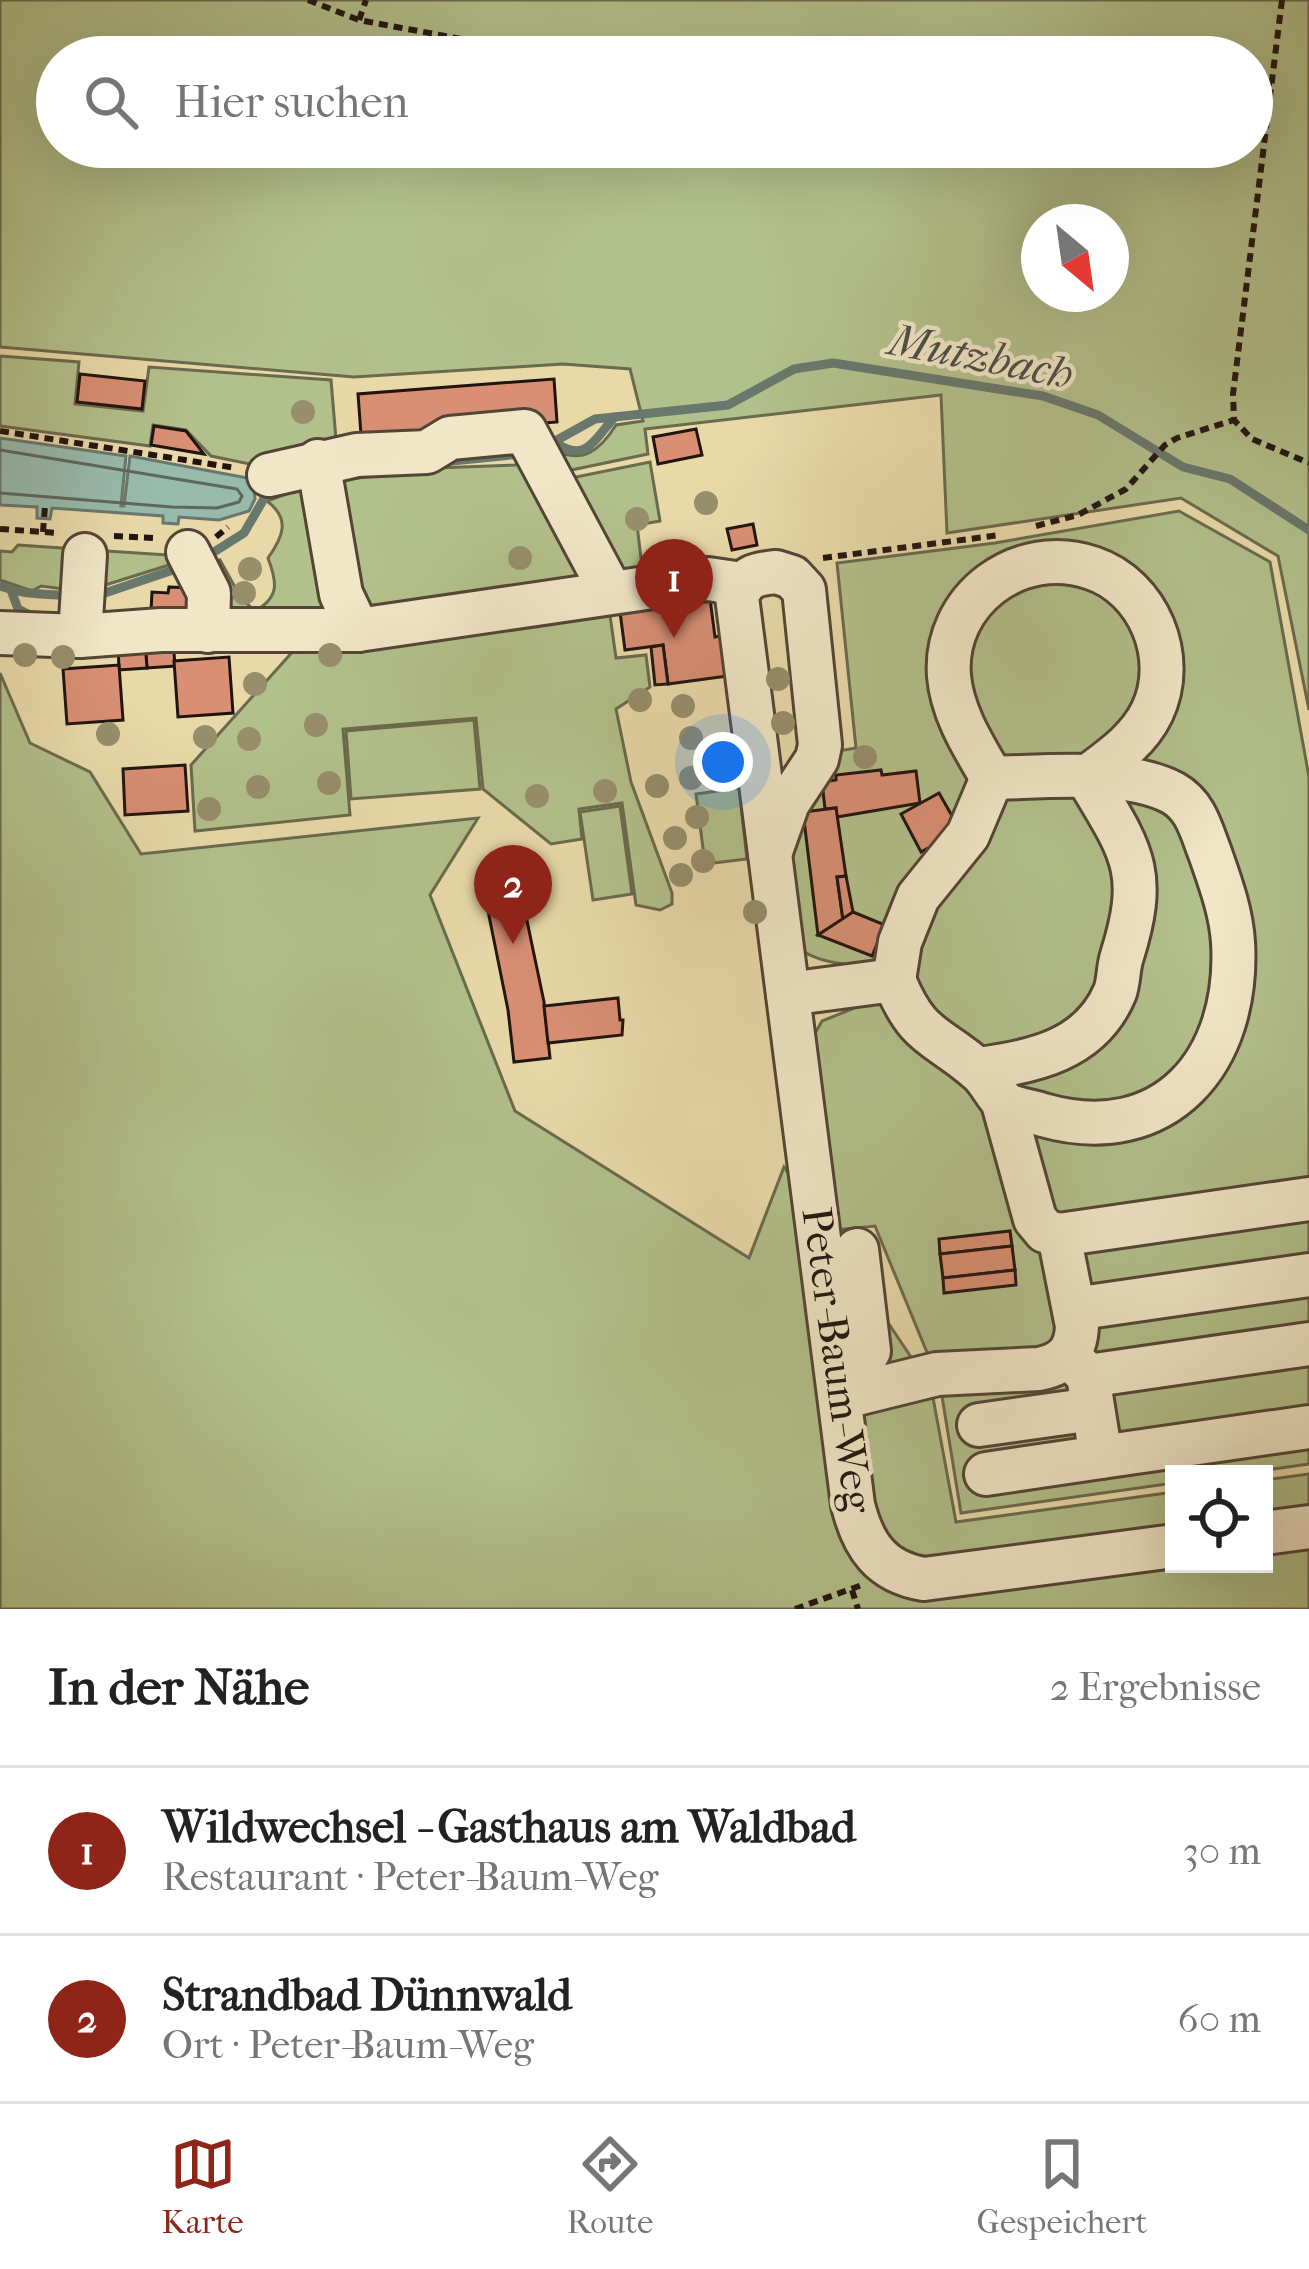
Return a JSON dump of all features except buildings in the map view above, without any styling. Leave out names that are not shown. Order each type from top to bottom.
[{"type":"street","points":[[269,475],[320,472],[357,454],[427,452],[450,435],[530,440],[611,592]]},
{"type":"street","points":[[320,472],[341,594],[358,630]]},
{"type":"street","points":[[192,560],[209,593],[208,631]]},
{"type":"street","points":[[992,778],[963,727],[949,678],[952,636],[971,598],[1005,573],[1048,562],[1092,568],[1130,590],[1154,625],[1162,667],[1152,711],[1126,747],[1087,777]]},
{"type":"street","points":[[0,633],[83,597],[208,631],[358,630],[708,579],[742,584],[754,574],[776,572],[792,577]]},
{"type":"street","name":"Peter-Baum-Weg","points":[[770,854],[788,803],[817,759],[820,745],[804,590],[792,577]]},
{"type":"street","name":"Peter-Baum-Weg","points":[[742,584],[737,597],[857,1522],[876,1557],[892,1570],[924,1579],[1165,1547]]},
{"type":"street","points":[[978,1069],[1025,1063],[1064,1048],[1095,1024],[1116,991],[1138,898],[1133,866],[1087,777]]},
{"type":"street","points":[[992,778],[1087,777],[1145,783],[1188,803],[1198,818],[1226,898],[1233,942],[1230,989],[1208,1062],[1162,1106],[1103,1125],[1072,1123],[1004,1103]]},
{"type":"street","points":[[992,778],[968,835],[918,897],[900,942],[895,980],[907,1010],[929,1037],[978,1069],[1004,1103],[1035,1219],[1045,1231],[1059,1235],[1309,1198]]},
{"type":"street","points":[[788,994],[895,980]]},
{"type":"street","points":[[1059,1235],[1101,1457]]},
{"type":"street","points":[[840,1398],[869,1351],[857,1250]]},
{"type":"street","points":[[1074,1309],[1309,1275]]},
{"type":"street","points":[[979,1426],[1083,1380],[1309,1344]]},
{"type":"street","points":[[840,1398],[937,1374],[1055,1365],[1083,1380]]},
{"type":"street","points":[[986,1474],[1309,1427]]},
{"type":"street","points":[[1273,1532],[1309,1527]]},
{"type":"path","points":[[308,0],[358,20],[445,36]]},
{"type":"path","points":[[358,20],[366,0]]},
{"type":"path","points":[[1273,75],[1282,0]]},
{"type":"path","points":[[1261,168],[1233,394],[1234,420],[1252,439],[1309,463]]},
{"type":"path","points":[[1036,526],[1078,514],[1126,489],[1165,445],[1234,420]]},
{"type":"path","points":[[0,431],[269,475]]},
{"type":"path","points":[[43,532],[45,506]]},
{"type":"path","points":[[792,577],[802,561],[1015,531]]},
{"type":"path","points":[[796,1609],[892,1570]]},
{"type":"path","points":[[852,1589],[859,1609]]},
{"type":"green space","points":[[0,0],[1309,0],[1309,710],[1278,556],[1181,498],[947,533],[941,395],[645,429],[648,454],[552,474],[554,450],[582,455],[604,441],[616,425],[643,421],[630,369],[563,364],[354,377],[0,347]]},
{"type":"green space","points":[[0,356],[79,362],[75,404],[143,411],[149,367],[331,380],[337,451],[260,466],[211,456],[186,430],[153,425],[150,446],[0,426]]},
{"type":"green space","points":[[533,458],[597,578],[359,613],[336,485],[343,480],[434,468],[515,465]]},
{"type":"green space","points":[[650,462],[660,521],[637,525],[643,575],[622,582],[561,480]]},
{"type":"green space","points":[[313,484],[346,619],[228,626],[200,569],[220,560],[241,598],[255,611],[263,606],[274,588],[268,558],[282,528],[279,515],[267,501]]},
{"type":"green space","points":[[1179,511],[1270,562],[1309,777],[1309,1464],[1273,1469],[1273,1465],[1165,1465],[1165,1484],[961,1513],[940,1384],[875,1226],[835,1230],[813,1037],[822,1021],[877,999],[865,965],[833,963],[803,951],[791,855],[792,834],[832,752],[856,748],[837,563],[995,543]]},
{"type":"green space","points":[[18,545],[76,549],[79,591],[41,586],[32,591],[0,580],[0,551],[12,552]]},
{"type":"green space","points":[[91,550],[183,556],[185,560],[86,591]]},
{"type":"green space","points":[[608,601],[616,658],[646,655],[650,687],[616,709],[631,782],[672,904],[660,910],[636,905],[622,803],[579,809],[582,839],[551,844],[483,789],[476,718],[343,729],[350,815],[195,831],[191,765],[305,638]]},
{"type":"green space","points":[[0,673],[30,743],[90,772],[141,854],[478,818],[430,895],[515,1111],[749,1258],[784,1167],[931,1387],[956,1522],[1165,1493],[1165,1573],[1273,1573],[1273,1479],[1309,1474],[1309,1609],[0,1609]]},
{"type":"green space","points":[[474,720],[480,789],[351,799],[346,731]]},
{"type":"green space","points":[[739,788],[747,859],[705,864],[696,794]]},
{"type":"green space","points":[[620,806],[632,894],[593,900],[580,812]]},
{"type":"water","points":[[0,438],[126,456],[121,506],[130,456],[253,479],[255,499],[249,511],[219,520],[179,517],[178,524],[163,523],[163,516],[52,508],[50,519],[37,518],[37,507],[0,505]]},
{"type":"waterway","name":"Mutzbach","points":[[548,445],[595,419],[728,405],[794,369],[833,363],[1043,396],[1098,415],[1183,467],[1230,479],[1309,530]]},
{"type":"waterway","name":"Mutzbach","points":[[556,443],[583,449],[615,417]]},
{"type":"waterway","name":"Mutzbach","points":[[442,462],[521,454]]},
{"type":"waterway","name":"Mutzbach","points":[[206,557],[244,533],[273,491]]},
{"type":"waterway","name":"Mutzbach","points":[[93,597],[185,566]]},
{"type":"waterway","name":"Mutzbach","points":[[0,586],[70,596]]},
{"type":"waterway","name":"Mutzbach","points":[[11,590],[18,609],[32,616]]},
{"type":"place","name":"Wildwechsel - Gasthaus am Waldbad","points":[[674,638]]},
{"type":"place","name":"Strandbad Dünnwald","points":[[513,944]]}]
